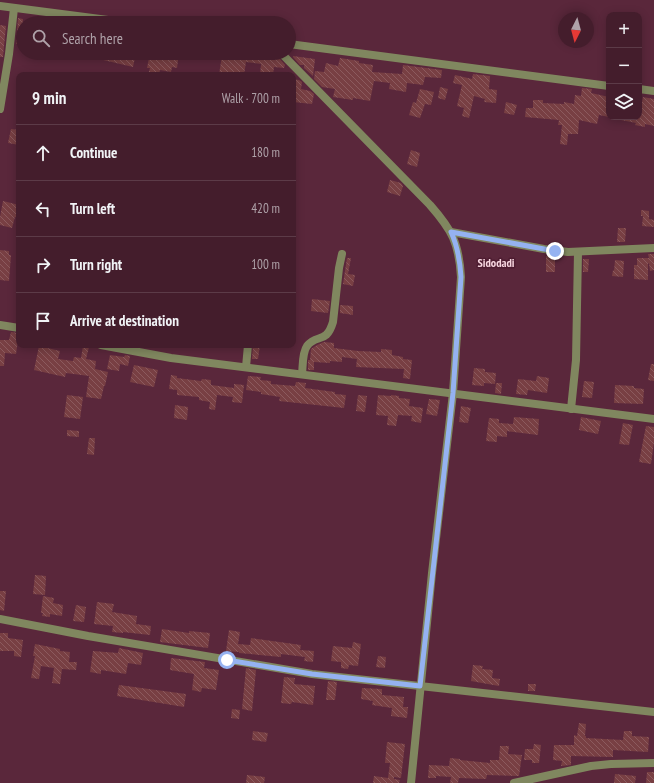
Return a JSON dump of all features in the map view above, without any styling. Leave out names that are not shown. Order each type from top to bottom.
[{"type":"street","points":[[0,6],[76,16]]},
{"type":"street","points":[[0,109],[9,54],[14,8]]},
{"type":"street","points":[[296,45],[606,86]]},
{"type":"street","points":[[288,60],[445,222],[456,244],[460,261],[461,277],[453,393],[420,686],[411,783]]},
{"type":"street","points":[[642,90],[654,91]]},
{"type":"street","points":[[451,232],[568,252],[654,248]]},
{"type":"street","points":[[571,409],[576,360],[578,252]]},
{"type":"street","points":[[302,374],[304,353],[307,347],[312,342],[324,338],[330,330],[333,322],[342,254]]},
{"type":"street","points":[[0,325],[16,328]]},
{"type":"street","points":[[117,348],[171,358],[654,419]]},
{"type":"street","points":[[246,367],[248,348]]},
{"type":"street","points":[[0,619],[88,636],[274,668],[654,712]]},
{"type":"street","points":[[514,783],[591,766],[654,763]]},
{"type":"building","points":[[0,25],[6,26],[3,57],[0,57]]},
{"type":"building","points":[[296,56],[315,59],[313,76],[304,68],[304,65],[300,65],[296,60]]},
{"type":"building","points":[[340,58],[373,65],[372,72],[402,74],[403,65],[442,70],[441,78],[425,77],[423,85],[407,83],[406,92],[389,89],[390,83],[374,81],[370,101],[333,97],[335,89],[322,87],[314,79],[315,71],[324,72],[326,63],[338,66]]},
{"type":"building","points":[[103,60],[134,60],[133,67]]},
{"type":"building","points":[[149,60],[178,60],[177,68],[172,67],[171,72],[160,70],[160,72],[149,72],[150,68],[147,68]]},
{"type":"building","points":[[221,60],[281,60],[285,65],[284,68],[274,67],[273,72],[260,72],[261,64],[246,62],[244,72],[219,72]]},
{"type":"building","points":[[473,74],[490,76],[489,89],[497,90],[496,103],[484,102],[485,99],[474,96],[469,118],[462,116],[464,108],[457,106],[462,85],[453,83],[455,75],[472,79]]},
{"type":"building","points":[[296,80],[302,82],[301,89],[310,91],[314,94],[312,104],[296,102]]},
{"type":"building","points":[[440,87],[448,89],[445,100],[438,98]]},
{"type":"building","points":[[582,88],[592,89],[591,93],[606,96],[606,116],[599,115],[597,124],[579,120],[578,134],[568,134],[567,145],[560,144],[562,125],[558,125],[559,120],[525,117],[526,108],[533,108],[533,100],[543,100],[543,103],[564,104],[564,102],[574,104],[575,95],[581,96]]},
{"type":"building","points":[[420,89],[434,92],[431,105],[425,104],[420,118],[409,115],[413,102],[416,103]]},
{"type":"building","points":[[643,97],[654,99],[654,126],[645,124],[645,127],[635,125],[636,123],[621,120],[642,120]]},
{"type":"building","points":[[506,102],[517,105],[514,115],[504,113]]},
{"type":"building","points":[[11,129],[16,130],[16,144],[8,143]]},
{"type":"building","points":[[411,150],[420,153],[417,167],[407,164]]},
{"type":"building","points":[[390,180],[401,183],[403,186],[400,196],[387,192]]},
{"type":"building","points":[[3,201],[16,204],[16,217],[12,228],[0,225]]},
{"type":"building","points":[[641,210],[649,211],[649,219],[654,220],[654,227],[642,226],[643,216],[641,216]]},
{"type":"building","points":[[618,228],[626,228],[625,242],[617,242]]},
{"type":"building","points":[[0,250],[9,251],[9,255],[11,255],[9,281],[0,280]]},
{"type":"building","points":[[648,254],[654,254],[654,270],[650,271],[649,263],[648,280],[634,279],[634,265],[637,265],[637,258],[649,258]]},
{"type":"building","points":[[546,256],[555,256],[555,272],[546,272]]},
{"type":"building","points":[[347,258],[351,258],[348,274],[355,275],[353,286],[343,284]]},
{"type":"building","points":[[583,259],[589,259],[588,272],[583,272]]},
{"type":"building","points":[[615,260],[624,261],[623,277],[612,276]]},
{"type":"building","points":[[312,299],[330,301],[328,313],[311,311]]},
{"type":"building","points":[[340,305],[353,306],[353,315],[340,313]]},
{"type":"building","points":[[11,332],[16,333],[16,354],[5,353],[4,366],[0,366],[0,340],[9,340]]},
{"type":"building","points":[[324,342],[334,343],[334,348],[358,351],[381,352],[381,349],[392,350],[392,355],[403,357],[403,359],[412,360],[410,379],[403,378],[404,369],[356,367],[357,359],[342,357],[342,362],[314,362],[314,370],[308,370],[308,360],[310,360],[311,349]]},
{"type":"building","points":[[39,348],[47,348],[60,351],[58,359],[73,361],[74,357],[81,358],[83,348],[89,348],[86,359],[96,361],[95,369],[108,372],[101,399],[86,397],[89,376],[66,373],[65,377],[34,370]]},
{"type":"building","points":[[253,348],[260,348],[258,359],[252,359]]},
{"type":"building","points":[[110,355],[124,357],[125,355],[130,356],[128,366],[120,364],[119,371],[107,369]]},
{"type":"building","points":[[651,364],[654,364],[654,381],[648,380]]},
{"type":"building","points":[[134,365],[158,370],[154,387],[130,382]]},
{"type":"building","points":[[474,368],[485,369],[485,372],[496,373],[495,384],[484,383],[484,386],[472,385]]},
{"type":"building","points":[[171,375],[177,376],[177,378],[201,381],[202,379],[211,380],[211,385],[234,388],[234,384],[244,385],[242,403],[232,402],[233,397],[217,395],[215,410],[209,409],[210,402],[199,400],[199,397],[177,395],[177,390],[169,389]]},
{"type":"building","points":[[248,376],[261,377],[260,380],[271,381],[271,384],[295,386],[296,382],[306,383],[305,388],[346,395],[344,408],[279,401],[280,397],[246,390]]},
{"type":"building","points":[[537,376],[549,378],[547,393],[528,390],[527,395],[516,394],[518,379],[536,381]]},
{"type":"building","points":[[584,381],[594,382],[592,398],[582,397]]},
{"type":"building","points":[[496,383],[502,383],[501,394],[495,393]]},
{"type":"building","points":[[615,385],[634,386],[634,388],[644,389],[643,404],[614,403]]},
{"type":"building","points":[[67,395],[83,397],[80,419],[64,417]]},
{"type":"building","points":[[358,395],[367,396],[365,412],[356,411]]},
{"type":"building","points":[[378,395],[399,396],[399,398],[410,399],[409,406],[423,408],[421,423],[411,421],[412,416],[398,415],[396,426],[387,425],[388,416],[376,415]]},
{"type":"building","points":[[429,399],[440,400],[437,416],[426,414]]},
{"type":"building","points":[[175,405],[188,407],[187,420],[174,418]]},
{"type":"building","points":[[461,406],[471,408],[468,423],[459,422]]},
{"type":"building","points":[[514,417],[539,419],[538,435],[507,431],[507,437],[497,436],[497,442],[486,441],[489,418],[499,419],[499,423],[513,424]]},
{"type":"building","points":[[581,417],[601,421],[598,434],[579,430]]},
{"type":"building","points":[[623,423],[633,425],[629,445],[619,444]]},
{"type":"building","points":[[646,426],[654,427],[654,442],[651,464],[639,462]]},
{"type":"building","points":[[67,430],[79,431],[79,437],[67,436]]},
{"type":"building","points":[[89,438],[95,438],[94,455],[87,454]]},
{"type":"building","points":[[35,575],[46,576],[45,595],[33,594]]},
{"type":"building","points":[[0,591],[6,591],[4,611],[0,610]]},
{"type":"building","points":[[43,596],[54,598],[53,603],[63,605],[62,616],[50,614],[50,617],[42,616]]},
{"type":"building","points":[[97,602],[114,604],[112,612],[137,616],[136,624],[151,626],[150,635],[112,632],[113,626],[94,624]]},
{"type":"building","points":[[76,605],[86,607],[84,622],[73,621]]},
{"type":"building","points":[[162,629],[189,633],[189,631],[210,633],[208,648],[160,642]]},
{"type":"building","points":[[229,630],[240,632],[238,644],[250,645],[251,638],[301,645],[300,650],[314,651],[313,662],[304,661],[305,657],[281,654],[281,657],[226,651]]},
{"type":"building","points":[[0,633],[8,633],[8,638],[23,640],[21,657],[14,656],[14,651],[0,651]]},
{"type":"building","points":[[353,642],[361,644],[358,666],[349,665],[348,669],[341,668],[341,662],[331,661],[333,646],[352,648]]},
{"type":"building","points":[[35,644],[60,649],[60,651],[70,652],[69,662],[77,662],[76,670],[62,669],[60,684],[52,683],[54,668],[41,666],[39,679],[31,678],[35,656],[33,656]]},
{"type":"building","points":[[119,648],[143,653],[141,665],[128,663],[126,674],[101,670],[101,674],[90,672],[93,651],[118,653]]},
{"type":"building","points":[[378,656],[386,657],[385,668],[376,667]]},
{"type":"building","points":[[171,658],[205,662],[204,668],[219,670],[216,690],[202,688],[201,692],[192,690],[194,674],[170,670]]},
{"type":"building","points":[[473,665],[483,666],[482,669],[493,670],[492,678],[500,679],[499,686],[471,681]]},
{"type":"building","points":[[246,668],[256,670],[252,711],[242,709]]},
{"type":"building","points":[[284,677],[295,678],[294,684],[315,686],[313,705],[292,702],[291,704],[281,703]]},
{"type":"building","points":[[328,681],[337,682],[335,700],[326,700]]},
{"type":"building","points":[[528,684],[536,684],[535,691],[528,691]]},
{"type":"building","points":[[119,685],[186,694],[184,707],[117,696]]},
{"type":"building","points":[[362,688],[382,689],[382,695],[404,697],[403,707],[408,707],[407,718],[391,716],[392,708],[372,705],[373,701],[361,699]]},
{"type":"building","points":[[232,709],[240,710],[239,719],[231,718]]},
{"type":"building","points":[[579,723],[586,724],[586,738],[623,740],[624,731],[632,731],[632,736],[649,737],[648,752],[613,750],[613,757],[571,756],[571,765],[561,766],[562,761],[553,760],[554,745],[574,745],[574,735],[577,736]]},
{"type":"building","points":[[253,731],[268,733],[266,742],[252,740]]},
{"type":"building","points":[[387,742],[405,744],[401,778],[394,777],[394,779],[400,780],[399,783],[373,783],[374,776],[388,778],[390,763],[385,763]]},
{"type":"building","points":[[534,744],[541,745],[539,763],[532,763],[532,760],[524,760],[525,749],[533,749]]},
{"type":"building","points":[[500,746],[509,746],[508,754],[522,755],[519,776],[487,775],[486,779],[459,778],[458,783],[450,783],[451,777],[436,776],[436,778],[428,778],[429,765],[449,766],[450,758],[490,763],[490,760],[499,760]]},
{"type":"building","points":[[647,772],[654,772],[654,783],[646,783]]},
{"type":"building","points":[[615,774],[636,776],[635,783],[614,783]]},
{"type":"building","points":[[247,775],[265,777],[264,783],[246,783]]},
{"type":"district","name":"Sidodadi","points":[[496,262]]},
{"type":"route","points":[[227,660],[312,674],[420,686],[453,393],[461,277],[460,261],[456,244],[451,232],[555,251]]}]
